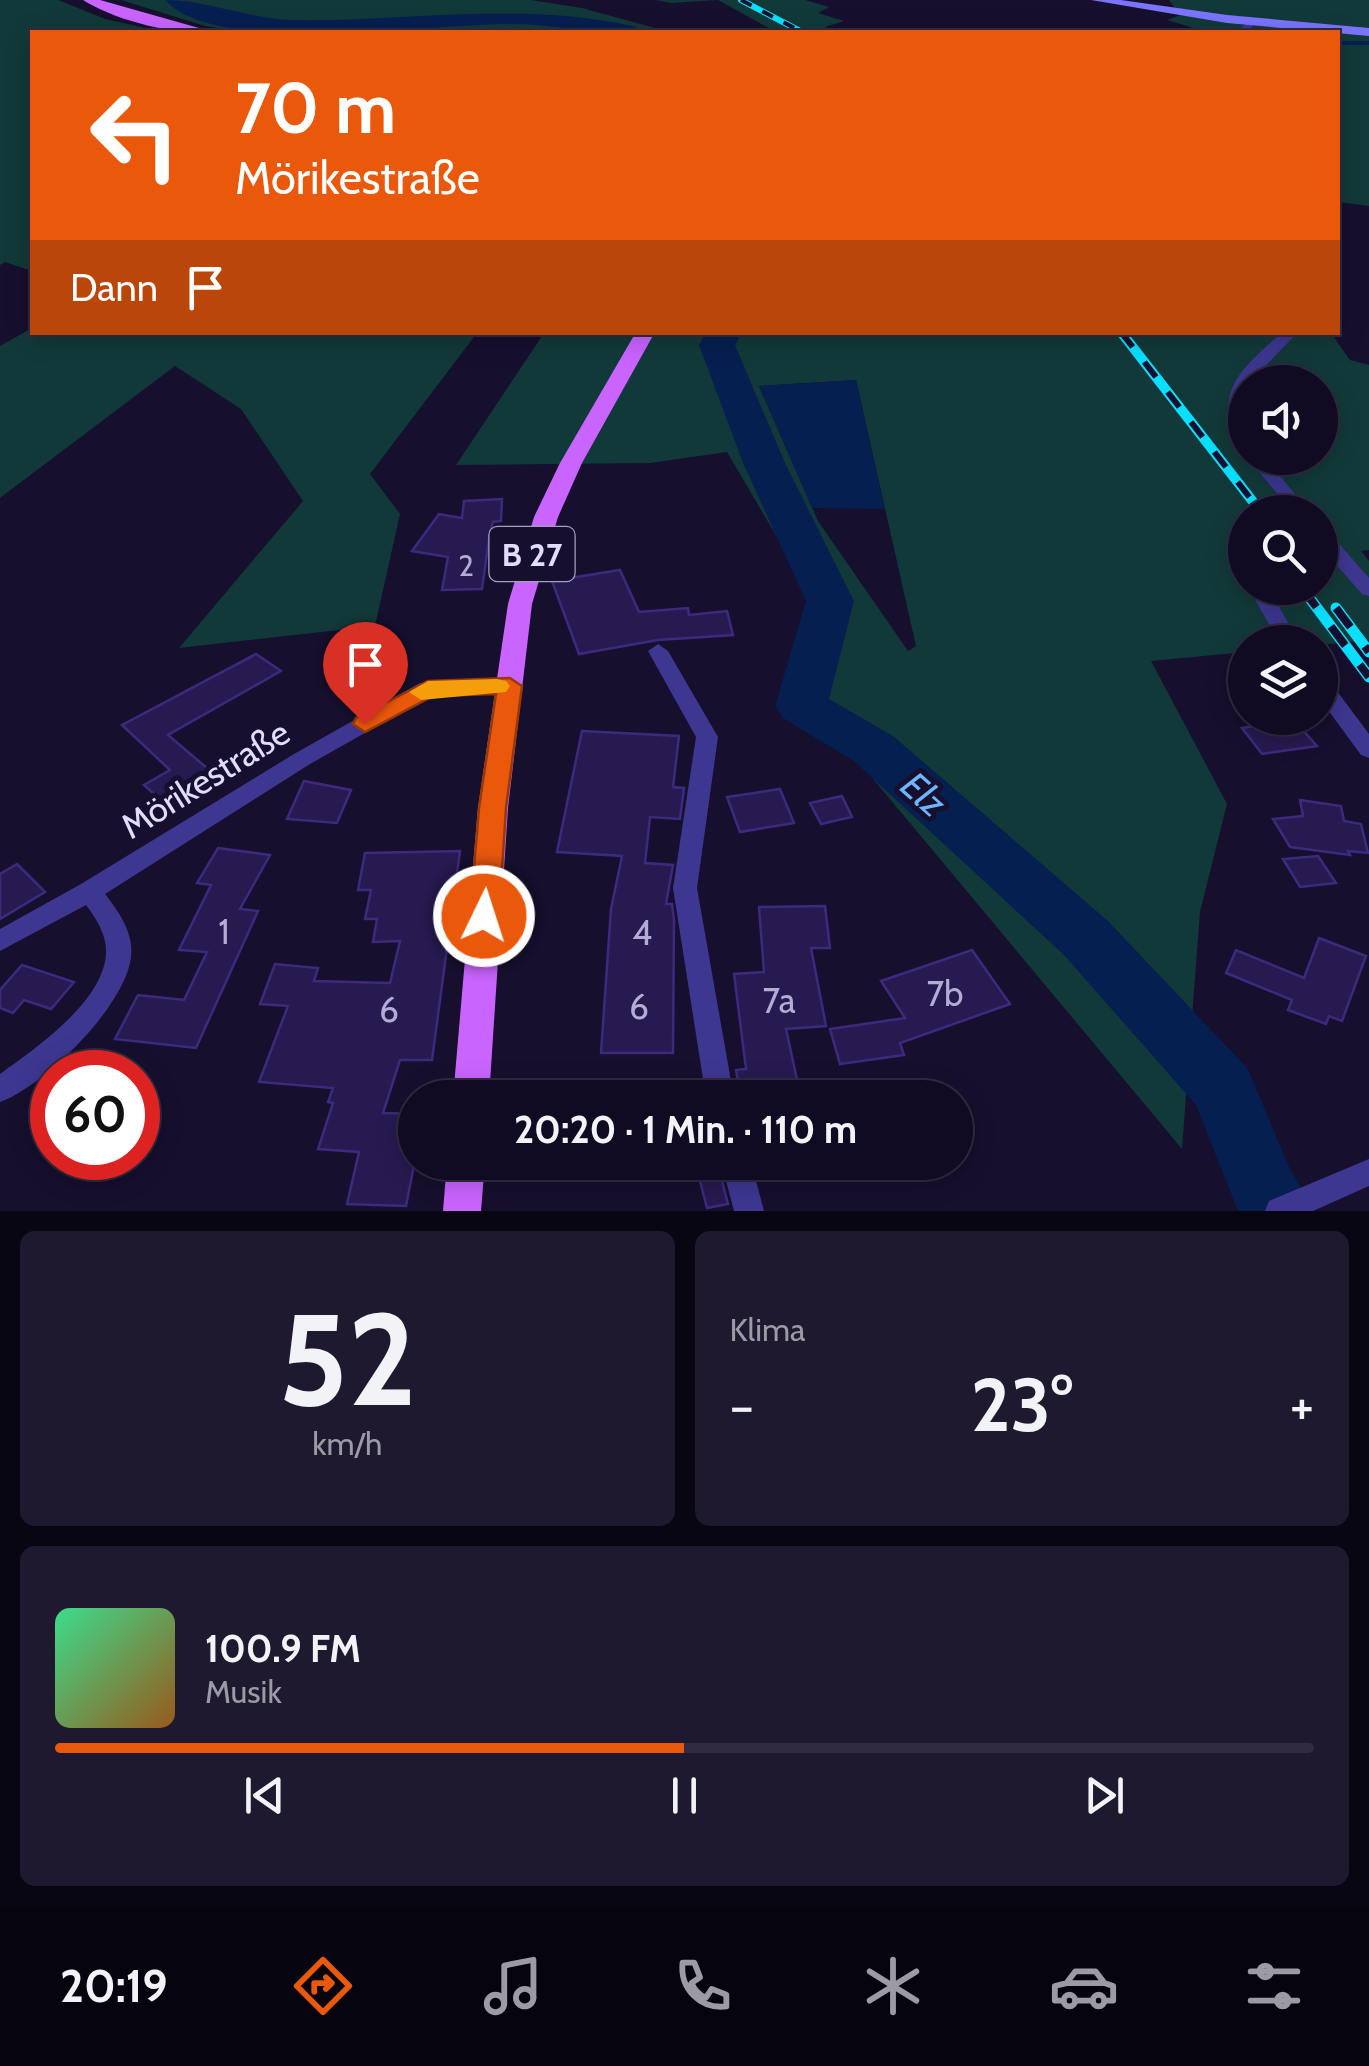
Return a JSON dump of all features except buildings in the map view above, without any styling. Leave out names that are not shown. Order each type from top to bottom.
[{"type":"main road","points":[[89,0],[140,18],[198,30]]},
{"type":"main road","points":[[1096,0],[1252,22],[1369,32]]},
{"type":"main road","name":"B 27","points":[[472,1080],[493,808],[520,604],[530,560],[571,463],[644,335]]},
{"type":"main road","points":[[462,1211],[465,1180]]},
{"type":"street","points":[[1243,30],[1252,22]]},
{"type":"street","points":[[1258,365],[1288,335]]},
{"type":"street","points":[[1270,475],[1287,495]]},
{"type":"street","points":[[1338,555],[1363,583]]},
{"type":"street","points":[[658,651],[707,737],[685,888],[717,1080]]},
{"type":"street","name":"Mörikestraße","points":[[0,941],[90,891],[302,758],[428,688],[510,686]]},
{"type":"street","points":[[1338,708],[1369,750]]},
{"type":"street","points":[[0,1090],[85,1020],[114,981],[119,952],[116,932],[90,891]]},
{"type":"street","points":[[1280,1211],[1369,1172]]},
{"type":"street","points":[[741,1180],[750,1211]]},
{"type":"green space","points":[[0,0],[58,0],[105,19],[155,30],[30,30],[30,270],[5,262],[0,265]]},
{"type":"green space","points":[[121,0],[531,0],[582,8],[663,30],[231,30]]},
{"type":"green space","points":[[656,0],[718,0],[671,3]]},
{"type":"green space","points":[[718,0],[805,0],[829,7],[818,13],[844,21],[825,27],[830,30],[772,30]]},
{"type":"green space","points":[[1169,0],[1369,0],[1369,206],[1340,202],[1340,30],[1200,30],[1167,20],[1180,15]]},
{"type":"green space","points":[[30,329],[30,335],[475,335],[370,474],[400,514],[375,626],[179,648],[303,501],[241,409],[175,366],[0,498],[0,346]]},
{"type":"green space","points":[[543,335],[1332,335],[1350,360],[1369,365],[1369,550],[1361,551],[1369,561],[1369,640],[1338,643],[1338,625],[1228,625],[1228,654],[1151,661],[1227,804],[1200,912],[1182,1149],[803,695],[813,598],[727,452],[650,463],[456,465]],"holes":[[[856,380],[916,646],[908,651],[818,521],[759,386]]]},
{"type":"water","points":[[856,380],[885,509],[812,508],[759,386]]},
{"type":"waterway","name":"Elz","points":[[176,0],[208,15],[289,27],[514,17],[618,30]]},
{"type":"waterway","points":[[1340,43],[1369,43]]},
{"type":"waterway","name":"Elz","points":[[722,335],[717,345],[764,463],[830,601],[801,706],[874,749],[1086,938],[1224,1089],[1260,1183],[1278,1211]]},
{"type":"railway","points":[[741,0],[798,30]]},
{"type":"railway","points":[[1123,335],[1248,495]]},
{"type":"railway","points":[[1315,605],[1369,677]]},
{"type":"railway","points":[[1336,608],[1369,652]]},
{"type":"slow traffic","points":[[421,692],[428,688],[497,686]]},
{"type":"route","points":[[365,724],[428,688],[510,686],[493,808],[484,916]]}]
